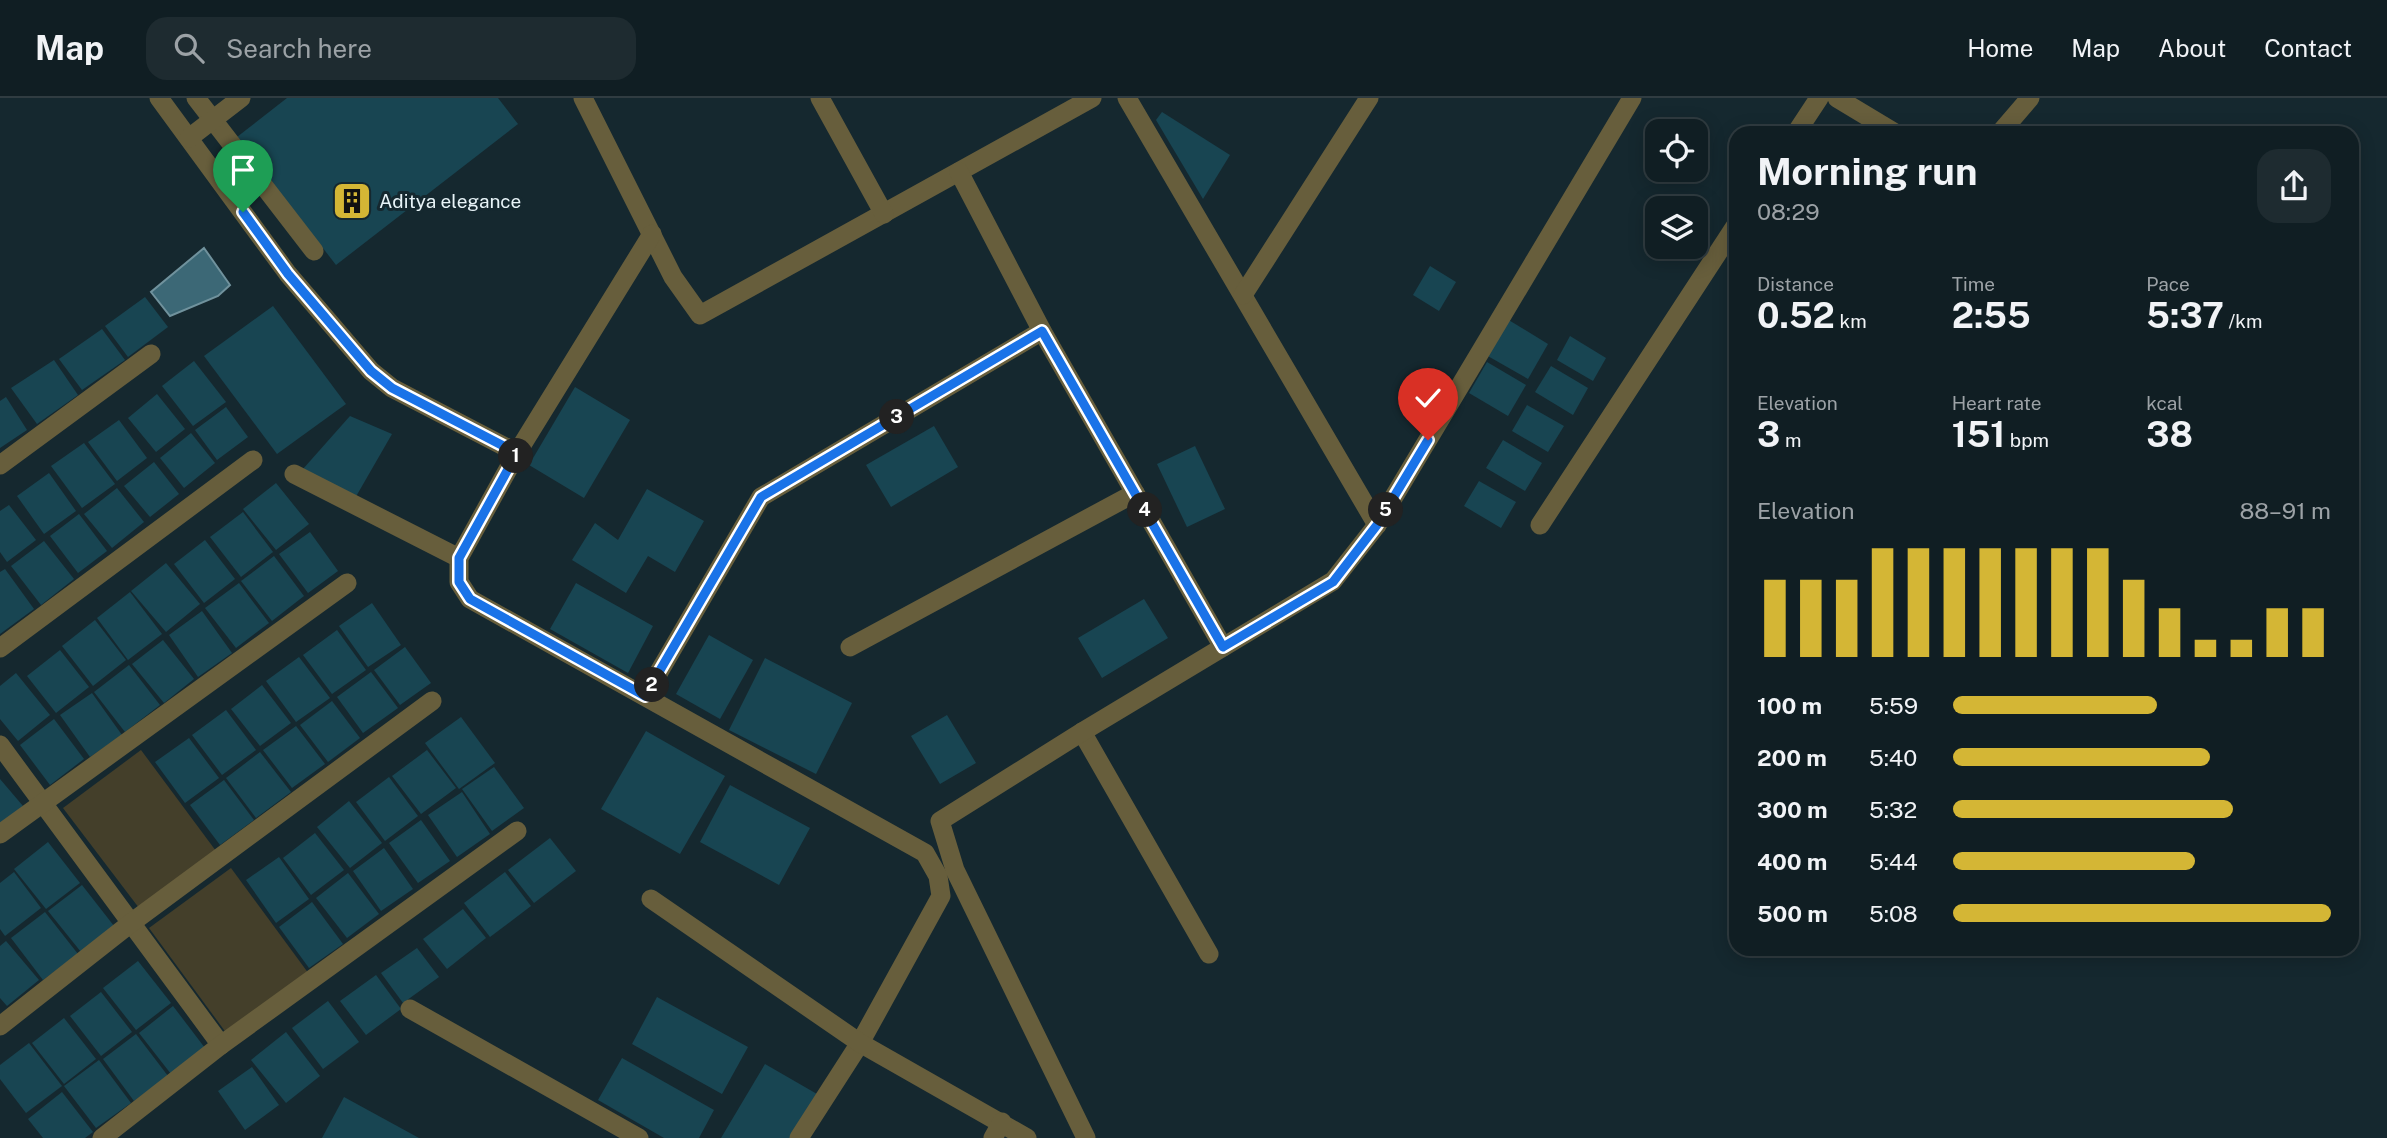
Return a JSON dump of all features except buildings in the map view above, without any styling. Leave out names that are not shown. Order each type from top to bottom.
[{"type":"street","points":[[159,98],[288,274],[371,371],[392,388],[517,453]]},
{"type":"street","points":[[196,98],[314,251]]},
{"type":"street","points":[[193,144],[218,126],[241,98]]},
{"type":"street","points":[[583,98],[673,277],[700,315],[1092,98]]},
{"type":"street","points":[[820,98],[884,214]]},
{"type":"street","points":[[1243,295],[1368,98]]},
{"type":"street","points":[[1086,1138],[955,870],[940,821],[1082,732],[1333,582],[1377,525],[1632,98]]},
{"type":"street","points":[[1801,126],[1819,98]]},
{"type":"street","points":[[1837,98],[1883,126]]},
{"type":"street","points":[[2006,126],[2030,98]]},
{"type":"street","points":[[1130,99],[1377,525]]},
{"type":"street","points":[[959,172],[1042,331],[1223,647]]},
{"type":"street","points":[[652,234],[517,453],[459,558],[459,582],[470,599],[925,853],[938,876],[941,896],[860,1043],[799,1138]]},
{"type":"street","points":[[1539,525],[1729,236]]},
{"type":"street","points":[[645,696],[761,497],[1042,331]]},
{"type":"street","points":[[0,465],[151,354]]},
{"type":"street","points":[[0,648],[253,460]]},
{"type":"street","points":[[294,474],[459,558]]},
{"type":"street","points":[[850,647],[1135,494]]},
{"type":"street","points":[[0,834],[347,583]]},
{"type":"street","points":[[0,1026],[131,923],[432,701]]},
{"type":"street","points":[[1082,732],[1209,954]]},
{"type":"street","points":[[0,745],[221,1045]]},
{"type":"street","points":[[102,1138],[221,1045],[517,831]]},
{"type":"street","points":[[650,900],[860,1043],[998,1130],[1027,1138]]},
{"type":"street","points":[[410,1009],[639,1138]]},
{"type":"shaded area","points":[[141,750],[216,851],[139,908],[63,808]]},
{"type":"shaded area","points":[[231,868],[309,974],[227,1034],[149,928]]},
{"type":"water","points":[[204,248],[230,285],[218,296],[170,316],[151,292]]},
{"type":"place","name":"Aditya elegance","points":[[352,201]]},
{"type":"route","points":[[243,212],[288,274],[371,371],[392,388],[517,453],[459,558],[459,582],[470,599],[645,696],[761,497],[1042,331],[1223,647],[1333,582],[1377,525],[1428,440]]}]
